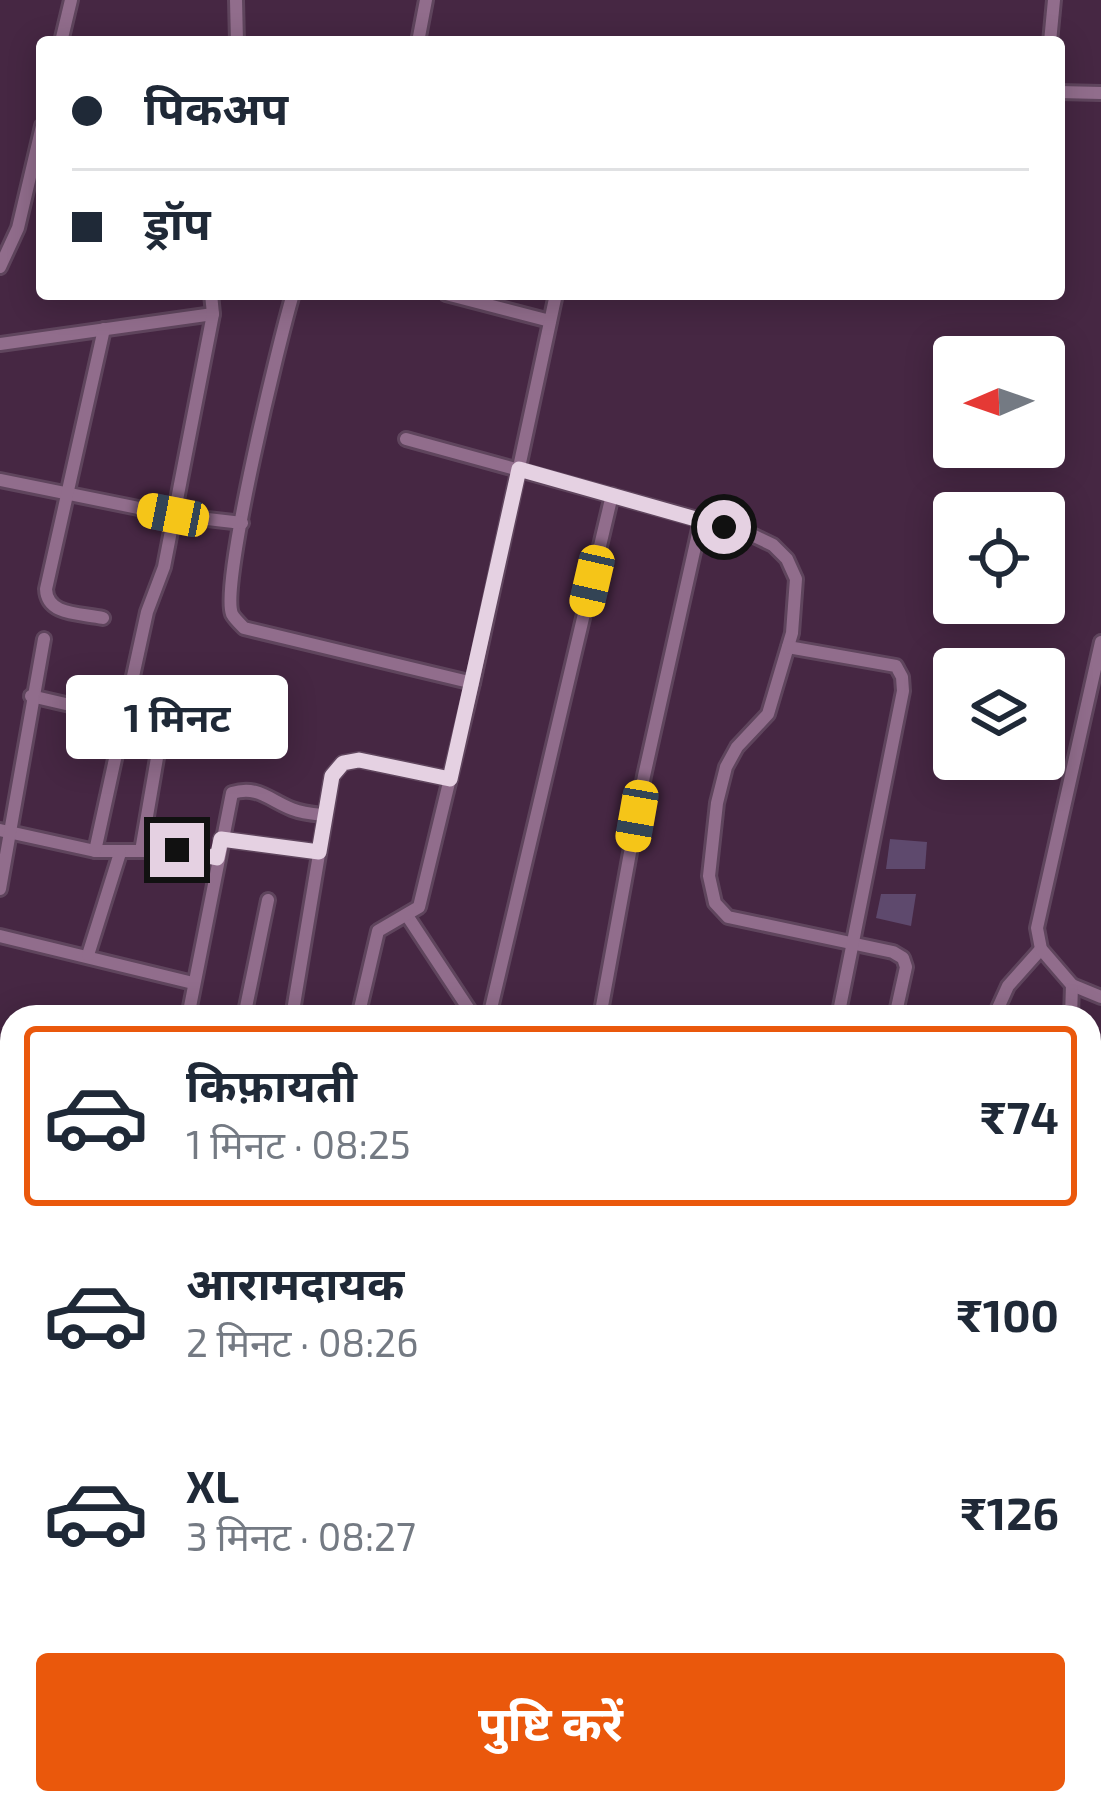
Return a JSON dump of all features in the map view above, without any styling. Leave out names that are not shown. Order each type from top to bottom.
[{"type":"street","points":[[62,36],[71,0]]},
{"type":"street","points":[[236,0],[237,36]]},
{"type":"street","points":[[419,36],[426,0]]},
{"type":"street","points":[[1051,36],[1054,0]]},
{"type":"street","points":[[1065,92],[1101,93]]},
{"type":"street","points":[[0,267],[19,228],[36,153]]},
{"type":"street","points":[[95,851],[147,612],[164,567],[213,314],[212,300]]},
{"type":"street","points":[[291,300],[277,346],[242,523],[232,616],[244,628],[473,683]]},
{"type":"street","points":[[469,300],[550,321]]},
{"type":"street","points":[[520,300],[522,314]]},
{"type":"street","points":[[361,1005],[378,931],[419,908],[473,683],[555,300]]},
{"type":"street","points":[[0,344],[213,314]]},
{"type":"street","points":[[103,618],[52,608],[46,589],[104,329]]},
{"type":"street","points":[[406,440],[748,533],[788,559],[796,580],[797,604],[788,647],[768,714],[737,747],[726,767],[709,876],[716,903],[728,917],[903,958],[906,967],[898,1005]]},
{"type":"street","points":[[0,480],[173,515],[242,523]]},
{"type":"street","points":[[492,1005],[612,495]]},
{"type":"street","points":[[602,1005],[644,776],[701,520]]},
{"type":"street","points":[[0,889],[4,831],[44,639]]},
{"type":"street","points":[[1101,642],[1037,928],[1041,949],[1072,986],[1101,997]]},
{"type":"street","points":[[788,647],[873,660],[896,666],[902,676],[903,691],[840,1005]]},
{"type":"street","points":[[31,696],[122,717]]},
{"type":"street","points":[[141,850],[158,752]]},
{"type":"street","points":[[294,1005],[332,776],[343,763],[359,760],[450,779]]},
{"type":"street","points":[[190,1005],[230,798],[238,790],[264,793],[296,811],[323,815]]},
{"type":"street","points":[[4,831],[95,851],[177,850],[217,858]]},
{"type":"street","points":[[221,839],[319,852]]},
{"type":"street","points":[[88,955],[120,853]]},
{"type":"street","points":[[246,1005],[268,900]]},
{"type":"street","points":[[408,917],[465,1005]]},
{"type":"street","points":[[0,936],[194,983]]},
{"type":"street","points":[[999,1005],[1008,986],[1041,949]]},
{"type":"street","points":[[1072,986],[1072,1005]]},
{"type":"building","points":[[890,839],[927,842],[925,869],[886,869]]},
{"type":"building","points":[[881,894],[916,894],[911,926],[876,918]]},
{"type":"route","points":[[177,850],[217,858],[221,839],[319,852],[332,776],[343,763],[359,760],[450,779],[519,469],[724,527]]}]
